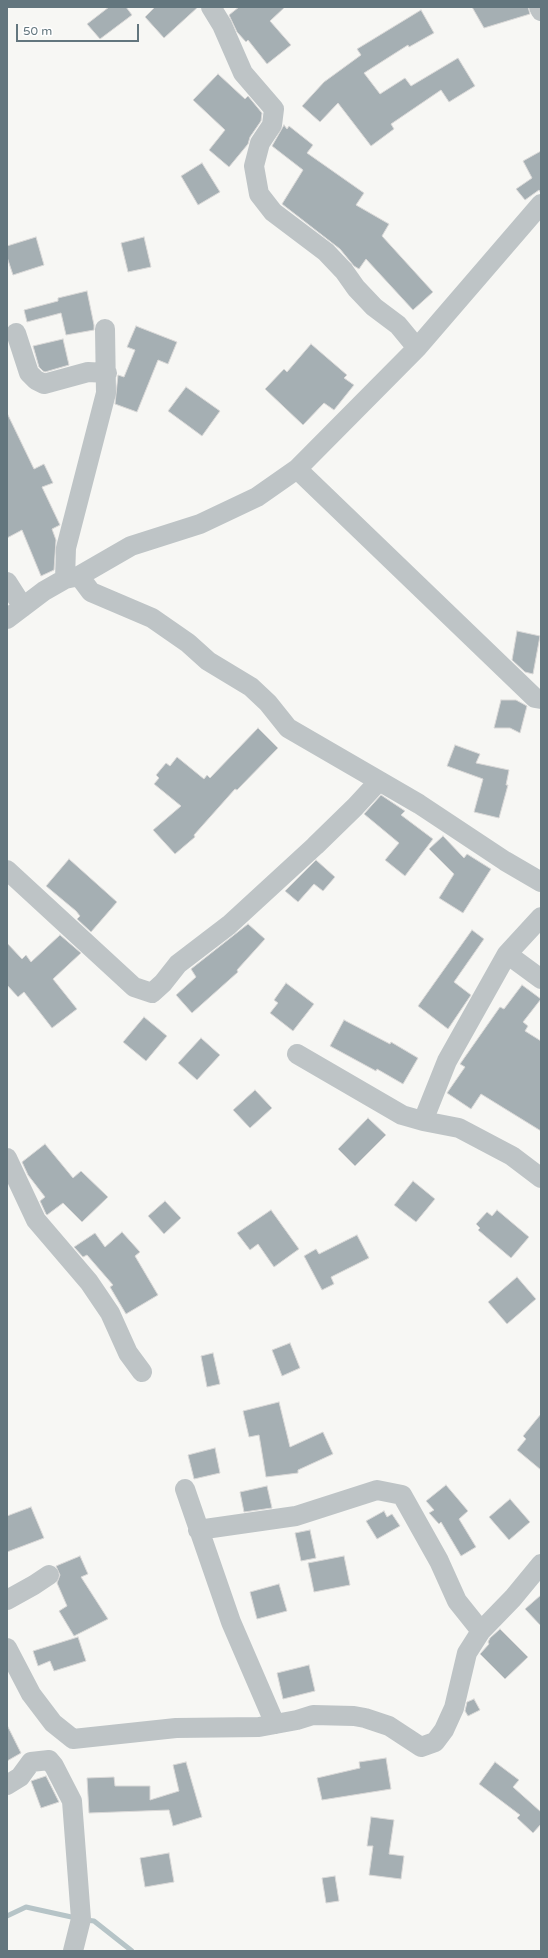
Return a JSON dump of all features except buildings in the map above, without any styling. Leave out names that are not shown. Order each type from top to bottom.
[{"type":"street","points":[[211,7],[222,25],[244,73],[274,109],[272,125],[260,143],[254,166],[259,194],[273,212],[326,252],[374,307],[398,325],[417,348]]},
{"type":"street","points":[[539,7],[541,12]]},
{"type":"street","points":[[7,619],[44,592],[131,546],[200,524],[257,497],[297,469],[417,348],[541,204]]},
{"type":"street","points":[[105,329],[107,374],[106,393],[66,548],[72,578],[91,592],[152,618],[188,643],[208,661],[251,687],[268,703],[288,728],[419,804],[504,861],[541,882]]},
{"type":"street","points":[[16,333],[29,373],[36,380],[44,384],[88,372],[107,374]]},
{"type":"street","points":[[297,469],[535,698],[541,699]]},
{"type":"street","points":[[7,582],[23,607]]},
{"type":"street","points":[[7,870],[134,987],[152,993],[163,983],[178,964],[229,925],[315,846],[379,781]]},
{"type":"street","points":[[423,1122],[448,1062],[507,954],[541,917]]},
{"type":"street","points":[[507,954],[541,979]]},
{"type":"street","points":[[297,1054],[402,1115],[423,1122],[459,1128],[512,1156],[541,1178]]},
{"type":"street","points":[[7,1158],[36,1220],[89,1282],[110,1313],[128,1353],[142,1372]]},
{"type":"street","points":[[185,1489],[231,1622],[275,1724]]},
{"type":"street","points":[[198,1530],[296,1516],[377,1490],[402,1495],[439,1561],[457,1602],[481,1631]]},
{"type":"street","points":[[7,1648],[31,1694],[53,1723],[73,1739],[176,1728],[259,1727],[313,1716],[366,1718],[389,1726],[421,1747],[435,1742],[444,1730],[454,1708],[467,1653],[481,1631],[513,1598],[541,1564]]},
{"type":"street","points":[[7,1600],[49,1575]]},
{"type":"street","points":[[7,1785],[20,1777],[31,1762],[49,1760],[54,1766],[72,1801],[81,1918],[73,1951]]},
{"type":"waterway","points":[[7,1916],[26,1907],[76,1918]]},
{"type":"waterway","points":[[86,1920],[94,1921],[132,1951]]}]
